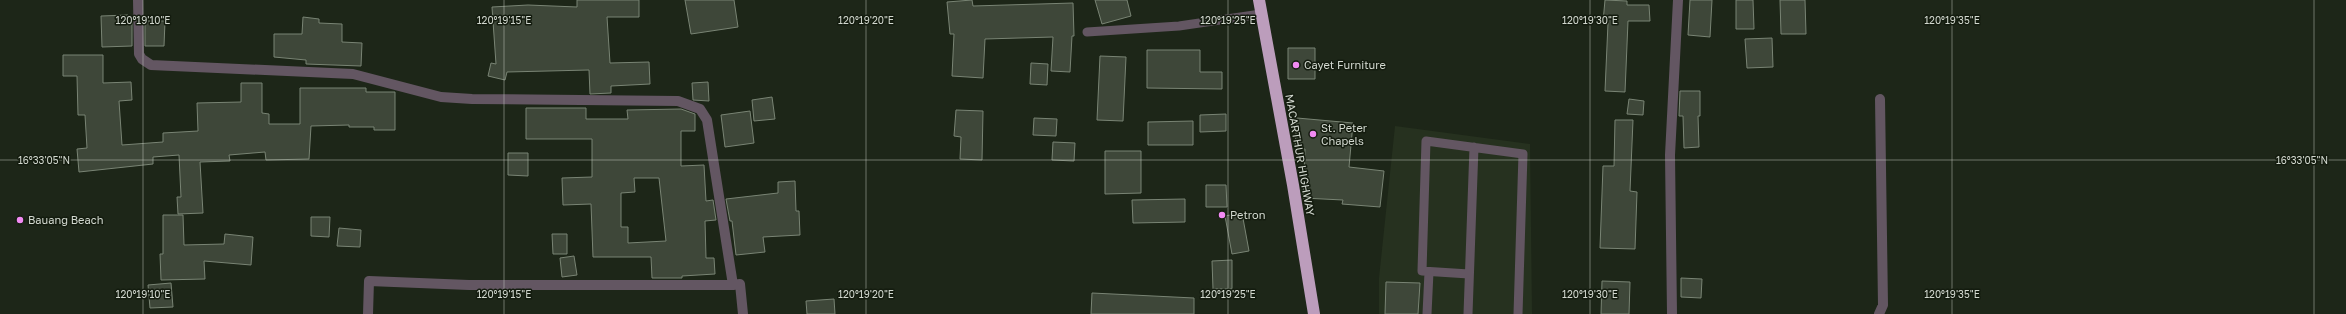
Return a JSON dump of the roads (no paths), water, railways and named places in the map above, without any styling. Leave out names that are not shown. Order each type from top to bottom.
[{"type":"highway","name":"MACARTHUR HIGHWAY","points":[[1259,0],[1293,185],[1314,314]]},
{"type":"street","points":[[138,0],[139,54],[142,59],[151,65],[353,74],[441,97],[603,102],[666,100],[690,104],[700,109],[707,120],[733,285]]},
{"type":"street","points":[[1672,314],[1670,155],[1678,0]]},
{"type":"street","points":[[1879,314],[1882,305],[1880,98]]},
{"type":"street","points":[[368,314],[369,281],[470,285],[740,284],[743,314]]},
{"type":"lane","points":[[1087,32],[1179,26],[1261,14]]},
{"type":"lane","points":[[1469,274],[1422,271],[1426,141],[1523,154],[1518,314]]},
{"type":"lane","points":[[1468,314],[1474,147]]},
{"type":"lane","points":[[1427,314],[1429,272]]},
{"type":"place","name":"Cayet Furniture","points":[[1296,65]]},
{"type":"place","name":"St. Peter Chapels","points":[[1313,134]]},
{"type":"place","name":"Petron","points":[[1222,215]]},
{"type":"place","name":"Bauang Beach","points":[[20,220]]}]
